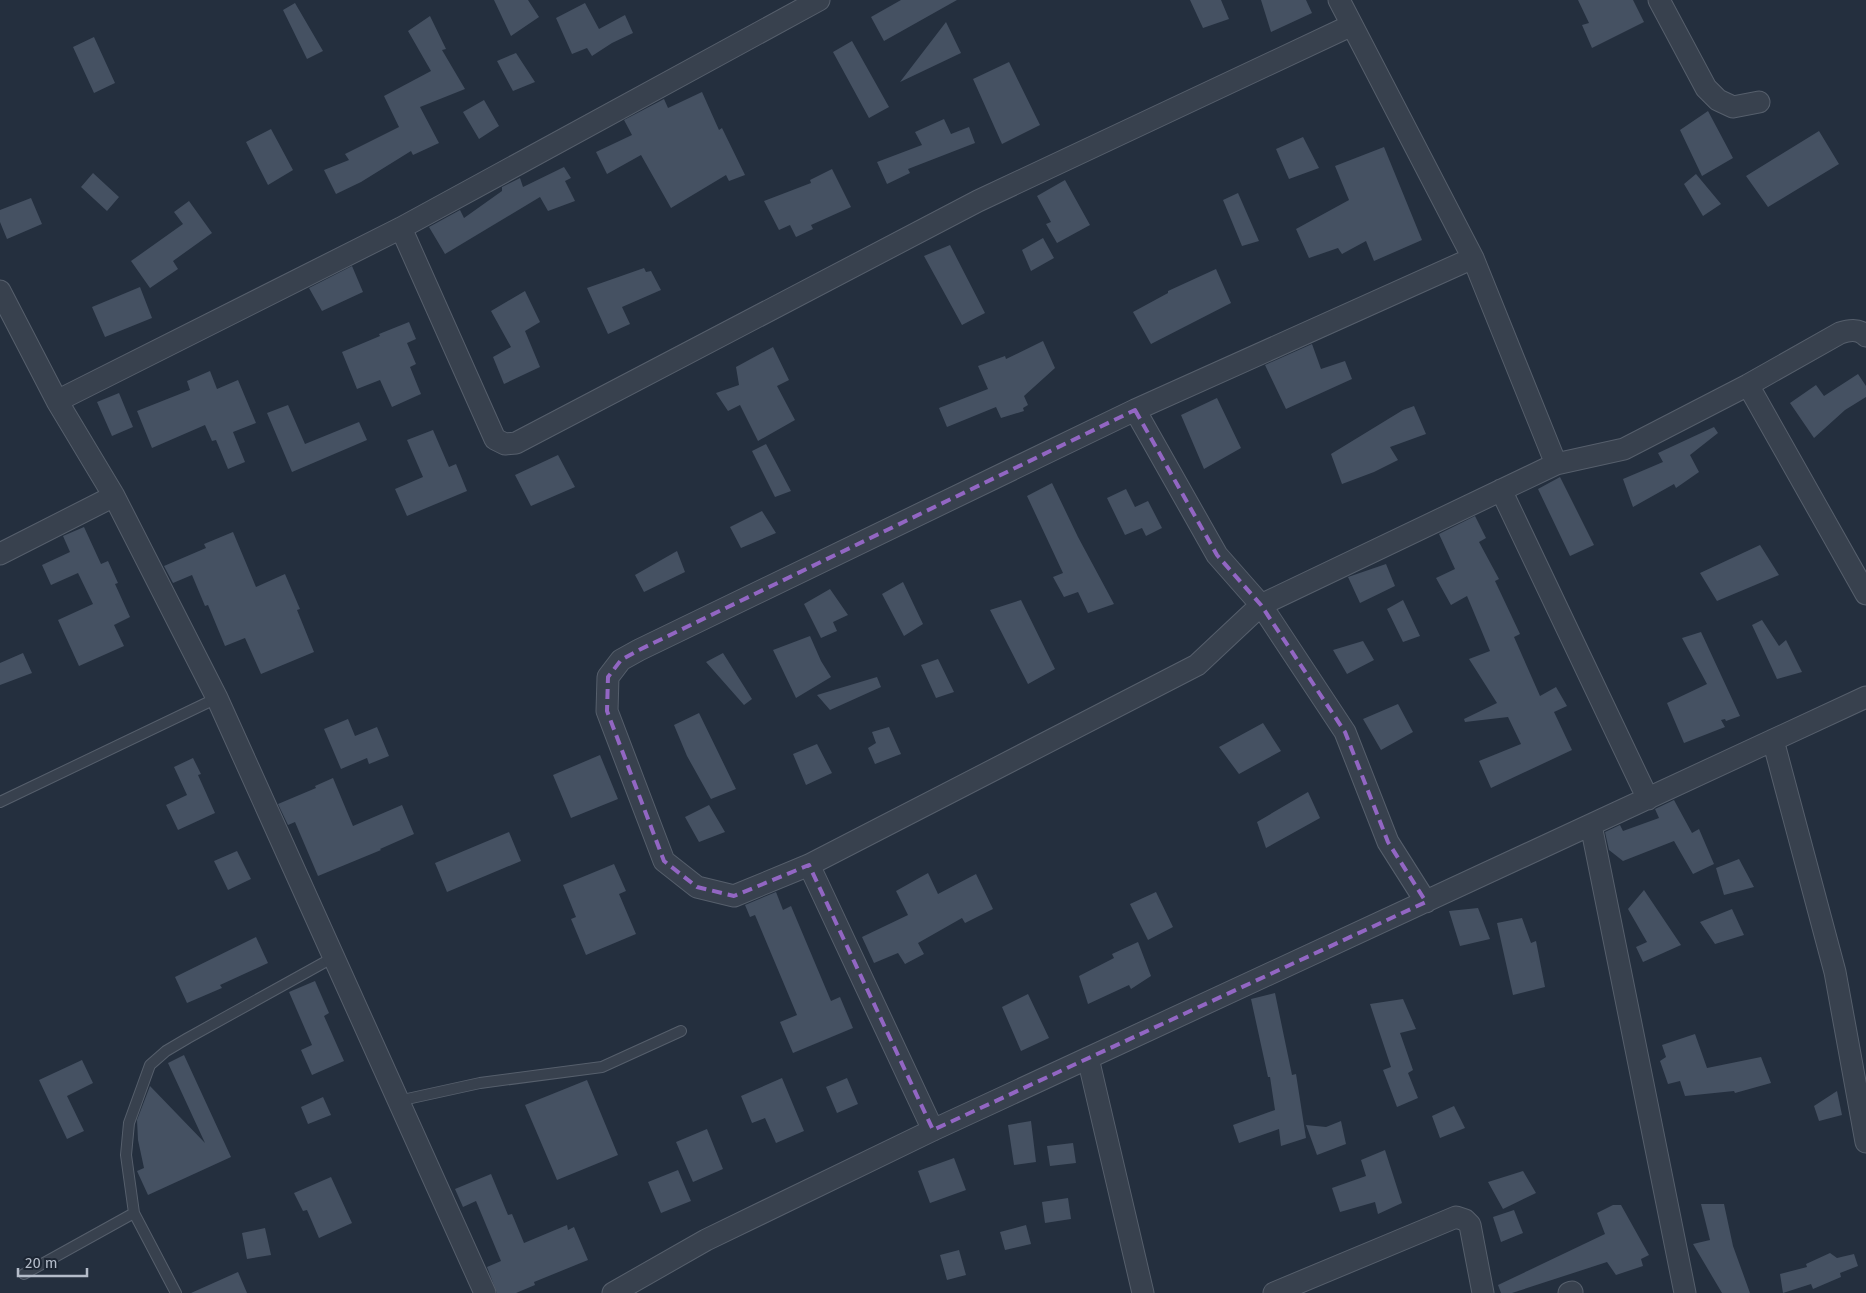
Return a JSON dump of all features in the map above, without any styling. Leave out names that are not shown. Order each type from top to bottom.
[{"type":"street","points":[[57,401],[400,228],[819,0]]},
{"type":"street","points":[[1339,0],[1473,258],[1556,464]]},
{"type":"street","points":[[1659,0],[1706,88],[1718,100],[1733,107],[1760,102]]},
{"type":"street","points":[[400,228],[495,439],[505,444],[516,443],[978,202],[1352,25]]},
{"type":"street","points":[[1473,258],[1135,410],[621,660],[608,677],[607,711],[664,861],[697,887],[734,896],[809,865],[1197,664],[1261,605],[1556,464],[1624,449],[1748,385],[1840,333],[1850,329],[1863,332],[1866,336]]},
{"type":"street","points":[[0,291],[57,401],[114,496],[217,698],[485,1293]]},
{"type":"street","points":[[1748,385],[1866,594]]},
{"type":"street","points":[[1135,410],[1217,555],[1261,605],[1345,732],[1388,842],[1426,902]]},
{"type":"street","points":[[1501,490],[1648,799]]},
{"type":"street","points":[[0,554],[114,496]]},
{"type":"street","points":[[618,1292],[706,1240],[933,1130],[1866,697]]},
{"type":"street","points":[[1773,740],[1835,972],[1866,1142]]},
{"type":"street","points":[[1591,825],[1685,1293]]},
{"type":"street","points":[[809,865],[933,1130]]},
{"type":"street","points":[[1088,1058],[1143,1293]]},
{"type":"street","points":[[1274,1293],[1456,1218],[1464,1220],[1470,1225],[1483,1293]]},
{"type":"lane","points":[[0,802],[217,698]]},
{"type":"lane","points":[[176,1293],[134,1213],[126,1155],[128,1123],[150,1065],[166,1051],[188,1038],[334,957]]},
{"type":"lane","points":[[398,1101],[480,1083],[602,1067],[681,1032]]},
{"type":"lane","points":[[24,1274],[134,1213]]},
{"type":"highlighted area","points":[[1135,410],[1217,555],[1261,605],[1345,732],[1388,842],[1426,902],[933,1130],[809,865],[734,896],[697,887],[664,861],[607,711],[608,677],[621,660],[639,650]]},
{"type":"building","points":[[494,0],[528,0],[539,17],[511,36]]},
{"type":"building","points":[[901,0],[957,0],[884,41],[871,17]]},
{"type":"building","points":[[1190,0],[1221,0],[1229,19],[1203,28]]},
{"type":"building","points":[[1261,0],[1306,0],[1312,13],[1271,32]]},
{"type":"building","points":[[1578,0],[1633,0],[1644,22],[1592,48],[1582,25],[1589,23]]},
{"type":"building","points":[[295,3],[323,51],[307,59],[283,10]]},
{"type":"building","points":[[585,3],[599,29],[625,15],[633,33],[612,43],[592,56],[587,48],[572,54],[556,18]]},
{"type":"building","points":[[430,16],[446,49],[442,50],[465,89],[420,107],[439,143],[413,155],[411,151],[361,182],[336,194],[324,170],[349,160],[345,154],[399,127],[384,96],[431,71],[408,31]]},
{"type":"building","points":[[946,22],[961,53],[900,82]]},
{"type":"building","points":[[94,37],[115,83],[94,93],[73,47]]},
{"type":"building","points":[[852,41],[889,107],[869,118],[833,52]]},
{"type":"building","points":[[516,53],[535,82],[513,91],[497,61]]},
{"type":"building","points":[[1009,62],[1040,125],[1002,144],[973,79]]},
{"type":"building","points":[[702,92],[719,130],[722,128],[745,175],[729,181],[726,175],[671,208],[641,155],[607,174],[596,152],[632,135],[624,120],[664,99],[668,108]]},
{"type":"building","points":[[484,100],[499,126],[479,139],[463,112]]},
{"type":"building","points":[[1708,111],[1733,158],[1702,176],[1680,130]]},
{"type":"building","points":[[944,119],[951,134],[969,127],[975,143],[908,169],[910,173],[887,184],[877,162],[922,145],[915,132]]},
{"type":"building","points":[[271,129],[293,170],[268,185],[246,142]]},
{"type":"building","points":[[1819,131],[1839,164],[1768,207],[1746,176]]},
{"type":"building","points":[[1303,137],[1319,168],[1289,179],[1276,149]]},
{"type":"building","points":[[1384,147],[1422,240],[1374,261],[1366,241],[1342,254],[1338,248],[1309,258],[1296,229],[1349,200],[1335,166]]},
{"type":"building","points":[[564,167],[571,178],[565,181],[575,201],[548,211],[540,197],[445,254],[429,227],[460,210],[464,218],[502,191],[502,187],[520,178],[523,187]]},
{"type":"building","points":[[832,169],[851,207],[811,225],[813,229],[796,237],[790,225],[779,230],[764,201],[811,183],[810,180]]},
{"type":"building","points":[[93,173],[119,197],[107,211],[81,187]]},
{"type":"building","points":[[1696,174],[1721,204],[1703,216],[1684,184]]},
{"type":"building","points":[[1065,180],[1090,225],[1057,243],[1046,224],[1051,222],[1037,196]]},
{"type":"building","points":[[1238,193],[1259,241],[1242,246],[1223,200]]},
{"type":"building","points":[[31,198],[42,224],[7,239],[0,222],[0,210]]},
{"type":"building","points":[[189,201],[212,233],[173,261],[178,269],[150,288],[131,261],[183,224],[174,212]]},
{"type":"building","points":[[1043,238],[1054,258],[1031,271],[1022,250]]},
{"type":"building","points":[[950,245],[985,313],[962,325],[924,256]]},
{"type":"building","points":[[352,266],[363,292],[322,311],[309,288]]},
{"type":"building","points":[[644,268],[646,272],[651,271],[661,290],[622,307],[630,324],[608,334],[587,288]]},
{"type":"building","points":[[1216,269],[1231,303],[1151,344],[1133,312],[1168,293],[1168,291]]},
{"type":"building","points":[[140,287],[152,318],[105,337],[92,307]]},
{"type":"building","points":[[525,291],[540,322],[525,331],[540,367],[504,384],[493,357],[511,347],[491,311]]},
{"type":"building","points":[[409,322],[416,339],[407,343],[416,364],[410,367],[421,394],[392,407],[380,380],[357,389],[342,352]]},
{"type":"building","points":[[1043,341],[1055,368],[1024,396],[1028,405],[1023,408],[1024,411],[1001,418],[996,407],[947,427],[939,408],[988,389],[978,366],[1005,356],[1006,359]]},
{"type":"building","points":[[1312,344],[1321,369],[1345,361],[1352,379],[1286,409],[1265,365]]},
{"type":"building","points":[[773,347],[789,380],[777,386],[795,420],[758,441],[740,405],[728,411],[716,393],[739,385],[736,367]]},
{"type":"building","points":[[210,371],[217,389],[238,380],[256,423],[233,432],[245,462],[228,469],[216,440],[212,441],[205,425],[152,448],[137,411],[190,390],[187,381]]},
{"type":"building","points":[[1858,374],[1866,386],[1866,397],[1845,410],[1814,438],[1790,403],[1816,385],[1824,396]]},
{"type":"building","points":[[119,393],[133,427],[112,436],[97,402]]},
{"type":"building","points":[[1217,398],[1241,448],[1204,469],[1181,415]]},
{"type":"building","points":[[288,405],[305,444],[359,422],[367,440],[292,472],[267,413]]},
{"type":"building","points":[[1414,406],[1426,434],[1390,447],[1398,460],[1374,472],[1342,484],[1331,454],[1403,410]]},
{"type":"building","points":[[1714,427],[1718,433],[1690,455],[1699,472],[1676,488],[1674,484],[1633,507],[1623,479],[1663,462],[1658,453]]},
{"type":"building","points":[[433,430],[449,467],[456,464],[467,491],[407,516],[395,489],[423,477],[407,440]]},
{"type":"building","points":[[766,444],[791,491],[775,497],[752,451]]},
{"type":"building","points":[[558,455],[575,487],[531,506],[515,475]]},
{"type":"building","points":[[1560,477],[1594,545],[1570,556],[1538,489]]},
{"type":"building","points":[[1052,483],[1114,604],[1088,613],[1078,592],[1064,597],[1053,577],[1063,573],[1027,496]]},
{"type":"building","points":[[1126,489],[1135,507],[1148,501],[1162,528],[1146,536],[1142,528],[1125,535],[1107,498]]},
{"type":"building","points":[[762,511],[776,533],[741,548],[730,527]]},
{"type":"building","points":[[1475,516],[1486,538],[1479,542],[1499,579],[1495,581],[1520,634],[1514,637],[1540,696],[1556,687],[1567,706],[1554,712],[1572,750],[1491,788],[1479,761],[1521,744],[1508,717],[1465,722],[1464,719],[1497,703],[1469,659],[1490,651],[1467,596],[1451,605],[1436,578],[1455,569],[1439,534]]},
{"type":"building","points":[[84,527],[101,564],[108,561],[118,583],[115,584],[130,617],[114,625],[124,646],[79,666],[58,620],[93,604],[78,573],[51,585],[42,565],[70,552],[63,536]]},
{"type":"building","points":[[233,532],[256,587],[285,574],[300,609],[297,610],[314,652],[261,674],[245,638],[225,646],[208,605],[205,606],[192,575],[173,583],[164,566],[206,548],[204,544]]},
{"type":"building","points":[[1760,545],[1779,575],[1717,601],[1700,573]]},
{"type":"building","points":[[677,551],[685,572],[644,592],[635,575]]},
{"type":"building","points":[[1386,564],[1395,586],[1360,603],[1348,577]]},
{"type":"building","points":[[903,582],[923,624],[904,636],[882,594]]},
{"type":"building","points":[[830,589],[848,615],[833,622],[837,631],[821,638],[804,604]]},
{"type":"building","points":[[1021,600],[1055,669],[1028,684],[990,610]]},
{"type":"building","points":[[1403,600],[1420,636],[1403,642],[1387,609]]},
{"type":"building","points":[[1762,620],[1779,646],[1786,640],[1802,672],[1777,679],[1752,625]]},
{"type":"building","points":[[1701,632],[1740,716],[1726,721],[1725,719],[1721,720],[1725,727],[1684,743],[1667,703],[1707,684],[1682,638]]},
{"type":"building","points":[[810,636],[821,661],[831,677],[796,698],[773,650]]},
{"type":"building","points":[[1363,641],[1374,660],[1347,674],[1333,650]]},
{"type":"building","points":[[23,653],[32,673],[0,685],[0,663]]},
{"type":"building","points":[[723,653],[752,699],[744,705],[706,662]]},
{"type":"building","points":[[938,659],[954,692],[936,698],[921,665]]},
{"type":"building","points":[[877,677],[881,687],[830,710],[817,695]]},
{"type":"building","points":[[1398,704],[1413,732],[1381,750],[1363,719]]},
{"type":"building","points":[[699,713],[736,789],[711,799],[687,756],[674,725]]},
{"type":"building","points":[[348,719],[355,736],[377,727],[389,756],[369,764],[367,758],[341,769],[324,729]]},
{"type":"building","points":[[1263,723],[1281,751],[1239,774],[1219,747]]},
{"type":"building","points":[[889,727],[901,754],[875,764],[868,748],[876,743],[872,732]]},
{"type":"building","points":[[817,744],[832,773],[806,785],[793,754]]},
{"type":"building","points":[[600,755],[618,799],[571,818],[553,775]]},
{"type":"building","points":[[193,758],[201,774],[198,775],[215,813],[178,830],[166,805],[187,795],[174,767]]},
{"type":"building","points":[[333,778],[353,826],[402,805],[414,834],[318,876],[295,822],[288,825],[278,804],[316,788],[315,786]]},
{"type":"building","points":[[1308,792],[1320,818],[1266,848],[1257,822]]},
{"type":"building","points":[[1674,800],[1692,833],[1699,829],[1714,864],[1693,874],[1674,841],[1623,861],[1609,850],[1605,832],[1620,825],[1623,831],[1659,818],[1655,809]]},
{"type":"building","points":[[709,805],[725,832],[699,842],[685,817]]},
{"type":"building","points":[[509,832],[521,861],[447,892],[435,863]]},
{"type":"building","points":[[237,851],[251,879],[228,890],[214,861]]},
{"type":"building","points":[[1739,859],[1754,887],[1724,895],[1716,868]]},
{"type":"building","points":[[614,864],[626,891],[619,894],[636,934],[586,955],[571,919],[576,917],[563,885]]},
{"type":"building","points":[[928,873],[938,894],[976,874],[993,909],[965,923],[962,918],[918,943],[924,954],[905,964],[898,953],[874,963],[862,937],[908,915],[896,891]]},
{"type":"building","points":[[1644,890],[1681,945],[1643,962],[1636,947],[1647,942],[1628,909]]},
{"type":"building","points":[[776,892],[783,910],[791,906],[831,1001],[840,997],[853,1028],[793,1053],[780,1022],[797,1015],[755,915],[750,917],[745,905]]},
{"type":"building","points":[[1156,892],[1173,927],[1148,940],[1130,904]]},
{"type":"building","points":[[1478,908],[1490,939],[1460,946],[1449,911]]},
{"type":"building","points":[[1732,909],[1744,935],[1715,944],[1700,922]]},
{"type":"building","points":[[1522,918],[1531,943],[1536,941],[1545,987],[1513,995],[1497,923]]},
{"type":"building","points":[[256,937],[268,963],[220,985],[222,988],[187,1003],[175,977]]},
{"type":"building","points":[[1138,942],[1151,976],[1131,989],[1129,985],[1088,1004],[1079,976],[1114,958],[1112,954]]},
{"type":"building","points":[[315,981],[329,1013],[324,1016],[344,1061],[312,1075],[301,1050],[312,1045],[289,992]]},
{"type":"building","points":[[1275,993],[1292,1075],[1296,1074],[1306,1138],[1281,1146],[1279,1129],[1239,1143],[1233,1125],[1275,1110],[1270,1077],[1268,1077],[1251,999]]},
{"type":"building","points":[[1028,994],[1049,1038],[1021,1051],[1002,1007]]},
{"type":"building","points":[[1403,999],[1416,1029],[1400,1033],[1413,1070],[1408,1073],[1418,1098],[1397,1107],[1383,1070],[1391,1067],[1370,1004]]},
{"type":"building","points":[[1695,1034],[1707,1068],[1761,1057],[1771,1083],[1735,1093],[1734,1091],[1685,1096],[1680,1081],[1668,1084],[1660,1061],[1666,1057],[1662,1045]]},
{"type":"building","points":[[184,1055],[231,1157],[148,1195],[137,1171],[144,1168],[138,1140],[137,1120],[150,1086],[205,1143],[168,1063]]},
{"type":"building","points":[[82,1060],[93,1083],[67,1096],[84,1131],[67,1139],[39,1080]]},
{"type":"building","points":[[782,1078],[804,1131],[776,1143],[765,1118],[752,1123],[741,1096]]},
{"type":"building","points":[[847,1078],[858,1104],[837,1113],[826,1087]]},
{"type":"building","points":[[587,1080],[618,1155],[557,1180],[525,1105]]},
{"type":"building","points":[[1837,1091],[1842,1115],[1819,1121],[1814,1106]]},
{"type":"building","points":[[323,1097],[331,1115],[308,1124],[301,1107]]},
{"type":"building","points":[[1454,1106],[1465,1128],[1440,1138],[1432,1116]]},
{"type":"building","points":[[1031,1121],[1036,1162],[1014,1165],[1008,1125]]},
{"type":"building","points":[[1341,1121],[1346,1144],[1317,1155],[1306,1125],[1326,1127]]},
{"type":"building","points":[[707,1129],[723,1169],[693,1182],[676,1142]]},
{"type":"building","points":[[1073,1143],[1076,1163],[1050,1166],[1047,1146]]},
{"type":"building","points":[[1385,1150],[1402,1203],[1378,1214],[1375,1202],[1340,1212],[1332,1188],[1366,1176],[1361,1160]]},
{"type":"building","points":[[954,1158],[966,1190],[930,1203],[918,1171]]},
{"type":"building","points":[[678,1170],[691,1201],[661,1213],[648,1182]]},
{"type":"building","points":[[1523,1171],[1536,1193],[1503,1209],[1488,1182]]},
{"type":"building","points":[[491,1174],[508,1215],[512,1214],[524,1243],[567,1225],[568,1230],[574,1227],[588,1260],[534,1282],[535,1285],[516,1293],[497,1293],[487,1267],[501,1261],[476,1201],[463,1207],[455,1189]]},
{"type":"building","points":[[331,1177],[352,1223],[319,1238],[307,1210],[303,1211],[294,1193]]},
{"type":"building","points":[[1068,1198],[1071,1219],[1045,1223],[1042,1202]]},
{"type":"building","points":[[1701,1204],[1724,1204],[1733,1246],[1750,1293],[1722,1293],[1693,1244],[1710,1240]]},
{"type":"building","points":[[1613,1205],[1621,1205],[1649,1255],[1641,1259],[1643,1266],[1616,1275],[1607,1262],[1512,1293],[1501,1293],[1498,1285],[1605,1234],[1597,1213]]},
{"type":"building","points":[[1514,1210],[1523,1233],[1501,1242],[1493,1217]]},
{"type":"building","points":[[1026,1225],[1031,1244],[1005,1250],[1000,1232]]},
{"type":"building","points":[[265,1228],[271,1255],[247,1259],[242,1233]]},
{"type":"building","points":[[959,1250],[966,1275],[947,1280],[940,1255]]},
{"type":"building","points":[[1830,1253],[1837,1258],[1854,1254],[1858,1266],[1840,1273],[1841,1277],[1813,1289],[1811,1284],[1783,1293],[1780,1274],[1807,1267],[1806,1264]]},
{"type":"building","points":[[238,1272],[247,1293],[191,1293]]}]
